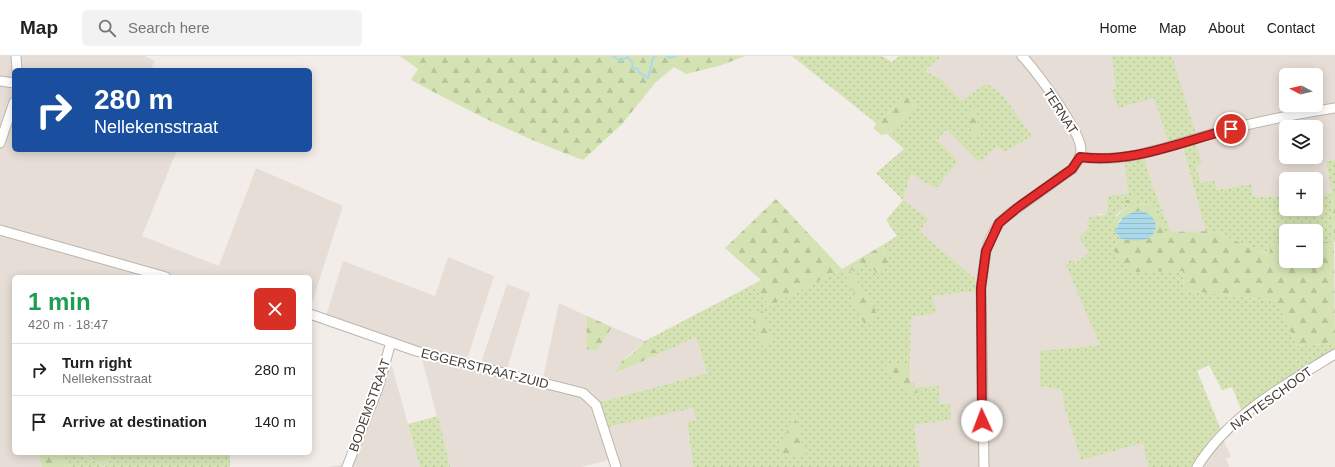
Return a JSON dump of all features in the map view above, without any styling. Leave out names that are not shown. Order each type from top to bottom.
[{"type":"street","points":[[16,56],[17,68]]},
{"type":"street","name":"TERNAT","points":[[1022,56],[1033,68],[1077,134],[1081,150],[1080,157]]},
{"type":"street","points":[[0,80],[12,83]]},
{"type":"street","points":[[0,143],[12,108]]},
{"type":"street","points":[[984,467],[981,288],[986,251],[999,223],[1017,208],[1072,169],[1080,157],[1100,160],[1142,154],[1252,123],[1335,108]]},
{"type":"street","points":[[0,230],[159,275]]},
{"type":"street","name":"EGGERSTRAAT-ZUID","points":[[312,315],[416,351],[583,393],[596,405],[616,467]]},
{"type":"street","name":"BODEMSTRAAT","points":[[347,467],[378,388],[390,342]]},
{"type":"street","name":"NATTESCHOOT","points":[[1197,467],[1220,438],[1244,416],[1288,383],[1335,354]]},
{"type":"shaded area","points":[[0,56],[145,56],[155,61],[151,68],[12,68],[12,152],[176,152],[142,236],[219,266],[256,168],[343,206],[312,303],[312,275],[12,275],[12,455],[38,455],[42,466],[0,467]]},
{"type":"shaded area","points":[[941,56],[1335,56],[1335,160],[1326,161],[1332,194],[1323,195],[1323,172],[1279,172],[1279,196],[1253,197],[1250,184],[1217,190],[1201,184],[1196,166],[1201,164],[1182,146],[1206,232],[1171,232],[1152,184],[1144,156],[1128,194],[1107,214],[1099,214],[1091,226],[1089,252],[1076,263],[1100,345],[1041,351],[1062,390],[1064,405],[1143,442],[1148,467],[920,467],[914,425],[951,420],[950,403],[939,404],[939,386],[917,387],[915,383],[910,382],[911,317],[932,296],[975,290],[976,279],[919,231],[903,200],[911,173],[958,161],[937,140],[948,130],[961,102],[941,79],[925,71]]},
{"type":"shaded area","points":[[448,257],[494,276],[467,359],[481,363],[507,284],[530,293],[507,369],[543,378],[559,303],[587,316],[586,349],[597,351],[612,327],[645,341],[622,361],[615,374],[696,337],[707,373],[601,402],[693,408],[696,420],[687,422],[693,467],[610,467],[608,460],[582,467],[450,467],[421,355],[326,316],[343,261],[435,296]]},
{"type":"shaded area","points":[[387,345],[397,347],[393,350],[391,363],[420,467],[328,467],[346,464],[380,373]]},
{"type":"shaded area","points":[[1223,439],[1231,457],[1226,458],[1229,467],[1202,467],[1211,453]]},
{"type":"green space","points":[[400,56],[745,56],[722,65],[686,74],[674,67],[655,83],[622,124],[583,160],[539,143],[496,123],[411,80],[418,69]]},
{"type":"green space","points":[[792,56],[882,56],[892,62],[899,56],[941,56],[925,71],[941,79],[961,101],[987,83],[1004,97],[1032,136],[1004,152],[997,146],[979,162],[947,130],[937,140],[958,161],[936,189],[911,173],[903,200],[876,173],[904,149],[887,134],[917,105],[909,96],[876,123]]},
{"type":"green space","points":[[1112,56],[1172,56],[1196,134],[1169,143],[1154,98],[1118,108],[1112,90],[1116,89]]},
{"type":"green space","points":[[909,96],[917,105],[887,134],[881,135],[874,128],[876,123]]},
{"type":"green space","points":[[976,109],[978,123],[982,130],[975,137],[972,134],[968,111]]},
{"type":"green space","points":[[1195,142],[1202,164],[1196,166],[1201,183],[1214,180],[1217,190],[1251,184],[1253,197],[1279,196],[1279,216],[1323,216],[1323,195],[1332,194],[1326,161],[1335,160],[1335,194],[1332,195],[1334,242],[1323,242],[1323,224],[1279,224],[1279,242],[1270,242],[1270,255],[1212,231],[1206,232],[1182,145]]},
{"type":"green space","points":[[1144,156],[1152,184],[1171,232],[1165,232],[1150,205],[1125,208],[1115,217],[1114,223],[1116,231],[1121,239],[1112,248],[1183,271],[1184,290],[1277,301],[1297,346],[1335,343],[1335,351],[1243,414],[1232,387],[1222,390],[1209,365],[1197,371],[1221,430],[1194,467],[1148,467],[1143,443],[1081,460],[1064,405],[1062,390],[1040,386],[1040,351],[1100,345],[1066,265],[1072,259],[1076,263],[1089,252],[1079,238],[1090,227],[1086,224],[1090,217],[1107,214],[1108,196],[1128,194],[1125,161]]},
{"type":"green space","points":[[1332,194],[1335,194],[1335,242],[1334,242]]},
{"type":"green space","points":[[1135,197],[1138,204],[1150,205],[1158,210],[1165,232],[1212,231],[1270,255],[1270,242],[1279,242],[1279,268],[1323,268],[1323,242],[1334,242],[1335,343],[1297,346],[1277,301],[1184,290],[1183,271],[1131,272],[1112,248],[1121,239],[1137,240],[1146,238],[1156,226],[1120,219],[1115,232],[1113,224],[1115,218],[1127,207],[1125,201]]},
{"type":"green space","points":[[776,199],[842,269],[770,306],[752,285],[761,280],[725,248]]},
{"type":"green space","points":[[903,200],[928,219],[919,231],[976,279],[975,291],[932,296],[936,313],[911,317],[910,364],[890,364],[918,394],[917,387],[939,386],[939,404],[950,403],[951,420],[914,425],[920,467],[693,467],[687,421],[696,420],[693,408],[607,427],[601,402],[707,373],[696,337],[659,354],[645,341],[752,285],[770,306],[842,269],[855,294],[875,309],[850,271],[869,261],[892,263],[881,246],[897,236],[886,220]]},
{"type":"green space","points":[[881,246],[892,263],[876,273],[869,261],[850,271],[875,309],[877,317],[871,325],[864,323],[852,302],[855,294],[842,269]]},
{"type":"green space","points":[[762,310],[772,342],[761,346],[752,314]]},
{"type":"green space","points":[[587,316],[612,327],[597,351],[586,349]]},
{"type":"green space","points":[[645,341],[659,354],[614,374],[622,361],[632,354]]},
{"type":"green space","points":[[890,364],[910,364],[910,382],[915,382],[918,394],[909,394],[884,367]]},
{"type":"green space","points":[[794,414],[806,455],[778,454]]},
{"type":"green space","points":[[438,416],[450,467],[420,467],[408,424]]},
{"type":"green space","points":[[38,455],[63,455],[70,467],[40,467],[42,466]]},
{"type":"green space","points":[[63,455],[84,456],[103,467],[70,467]]},
{"type":"green space","points":[[83,455],[108,455],[110,461],[103,467],[93,459]]},
{"type":"green space","points":[[108,455],[230,455],[230,467],[104,467],[110,461]]},
{"type":"water","points":[[1140,211],[1146,212],[1153,219],[1156,228],[1154,232],[1151,236],[1143,240],[1121,239],[1115,232],[1121,220],[1130,213]]},
{"type":"waterway","points":[[613,56],[620,61],[628,57],[632,62],[633,69],[637,68],[640,73],[648,78],[653,58],[656,56]]},
{"type":"waterway","points":[[667,56],[671,58],[676,56]]},
{"type":"route","points":[[982,421],[982,268],[991,237],[999,223],[1017,208],[1072,169],[1080,157],[1100,160],[1142,154],[1231,129]]}]
